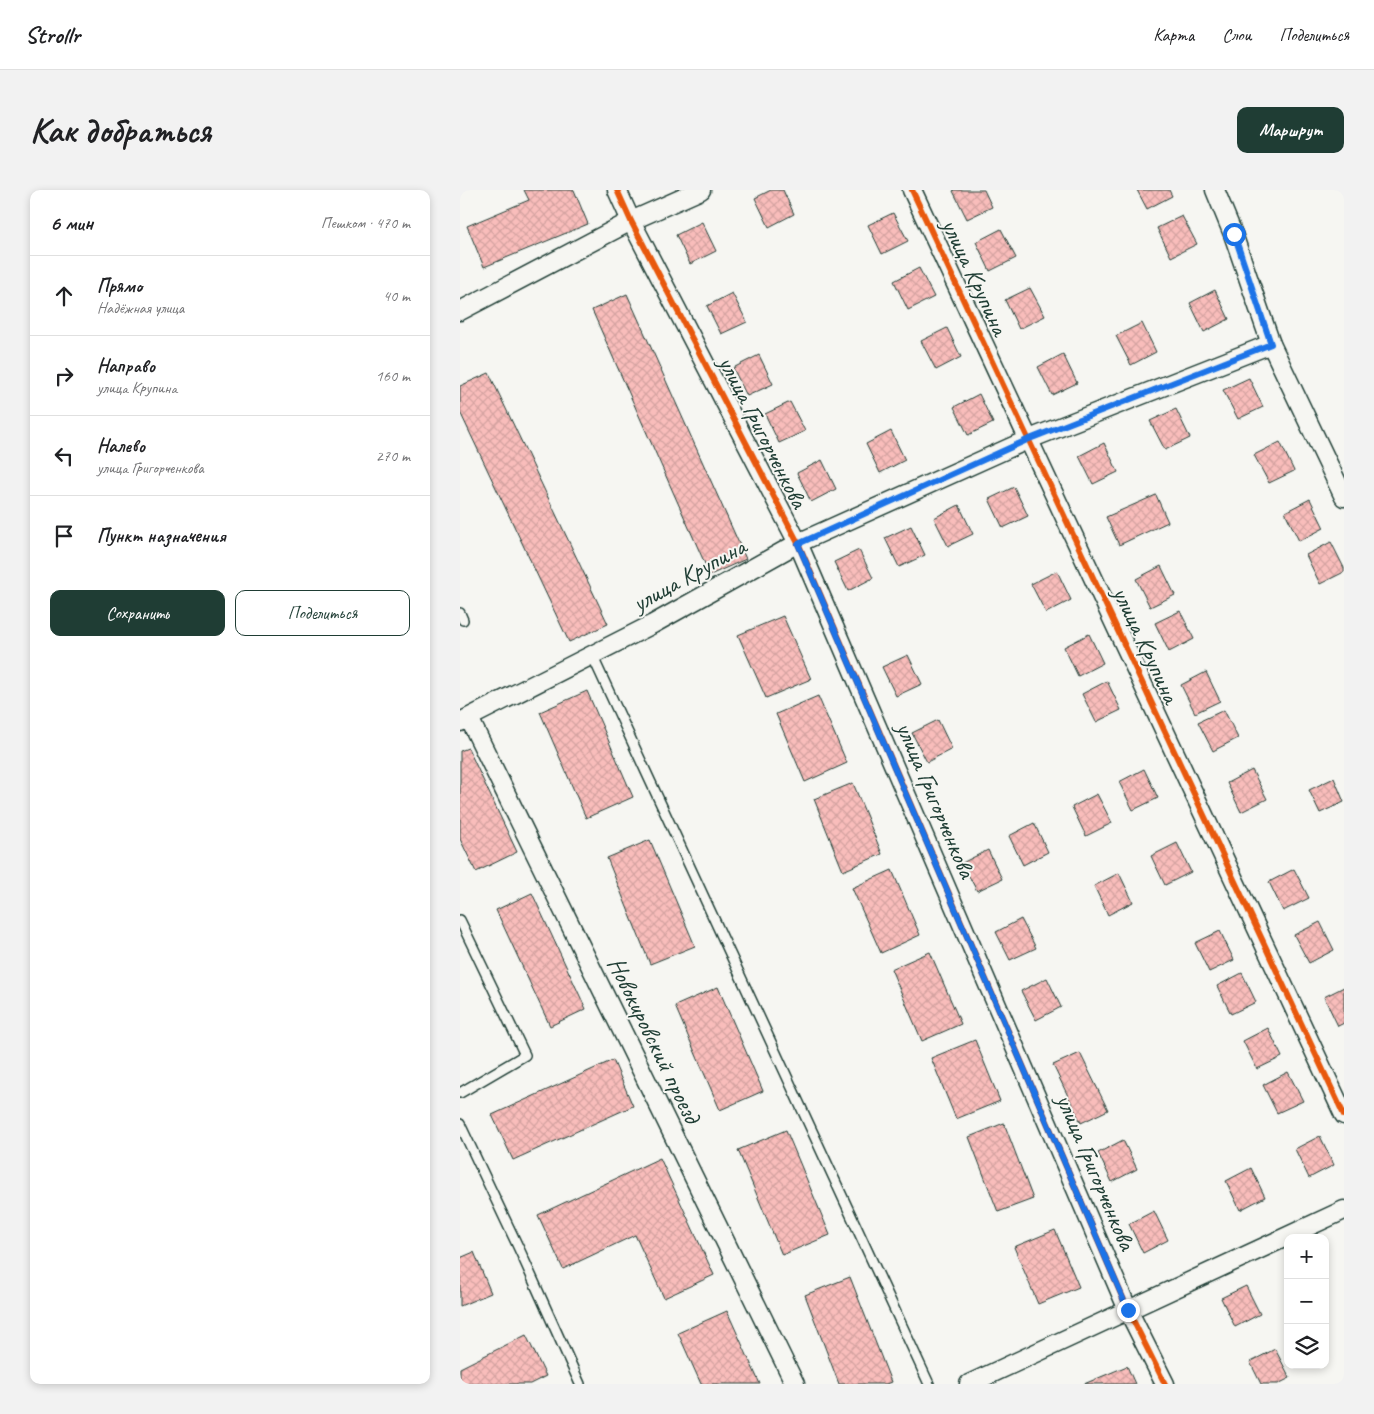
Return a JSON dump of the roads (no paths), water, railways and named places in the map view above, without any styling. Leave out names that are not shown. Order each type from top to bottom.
[{"type":"street","name":"улица Григорченкова","points":[[617,190],[631,222],[798,544],[1128,1310],[1165,1384]]},
{"type":"street","points":[[463,307],[631,222],[701,190]]},
{"type":"street","name":"улица Крупина","points":[[912,190],[1027,440],[1344,1115]]},
{"type":"street","points":[[1215,190],[1234,234],[1271,344],[1344,497]]},
{"type":"street","name":"улица Крупина","points":[[465,720],[653,624],[798,544],[1027,440],[1271,344]]},
{"type":"street","name":"Новокировский проезд","points":[[465,720],[795,1384]]},
{"type":"street","points":[[969,1384],[1344,1210]]},
{"type":"lane","points":[[592,655],[929,1384]]},
{"type":"lane","points":[[460,920],[525,1055],[460,1093]]},
{"type":"lane","points":[[460,1124],[580,1384]]}]
